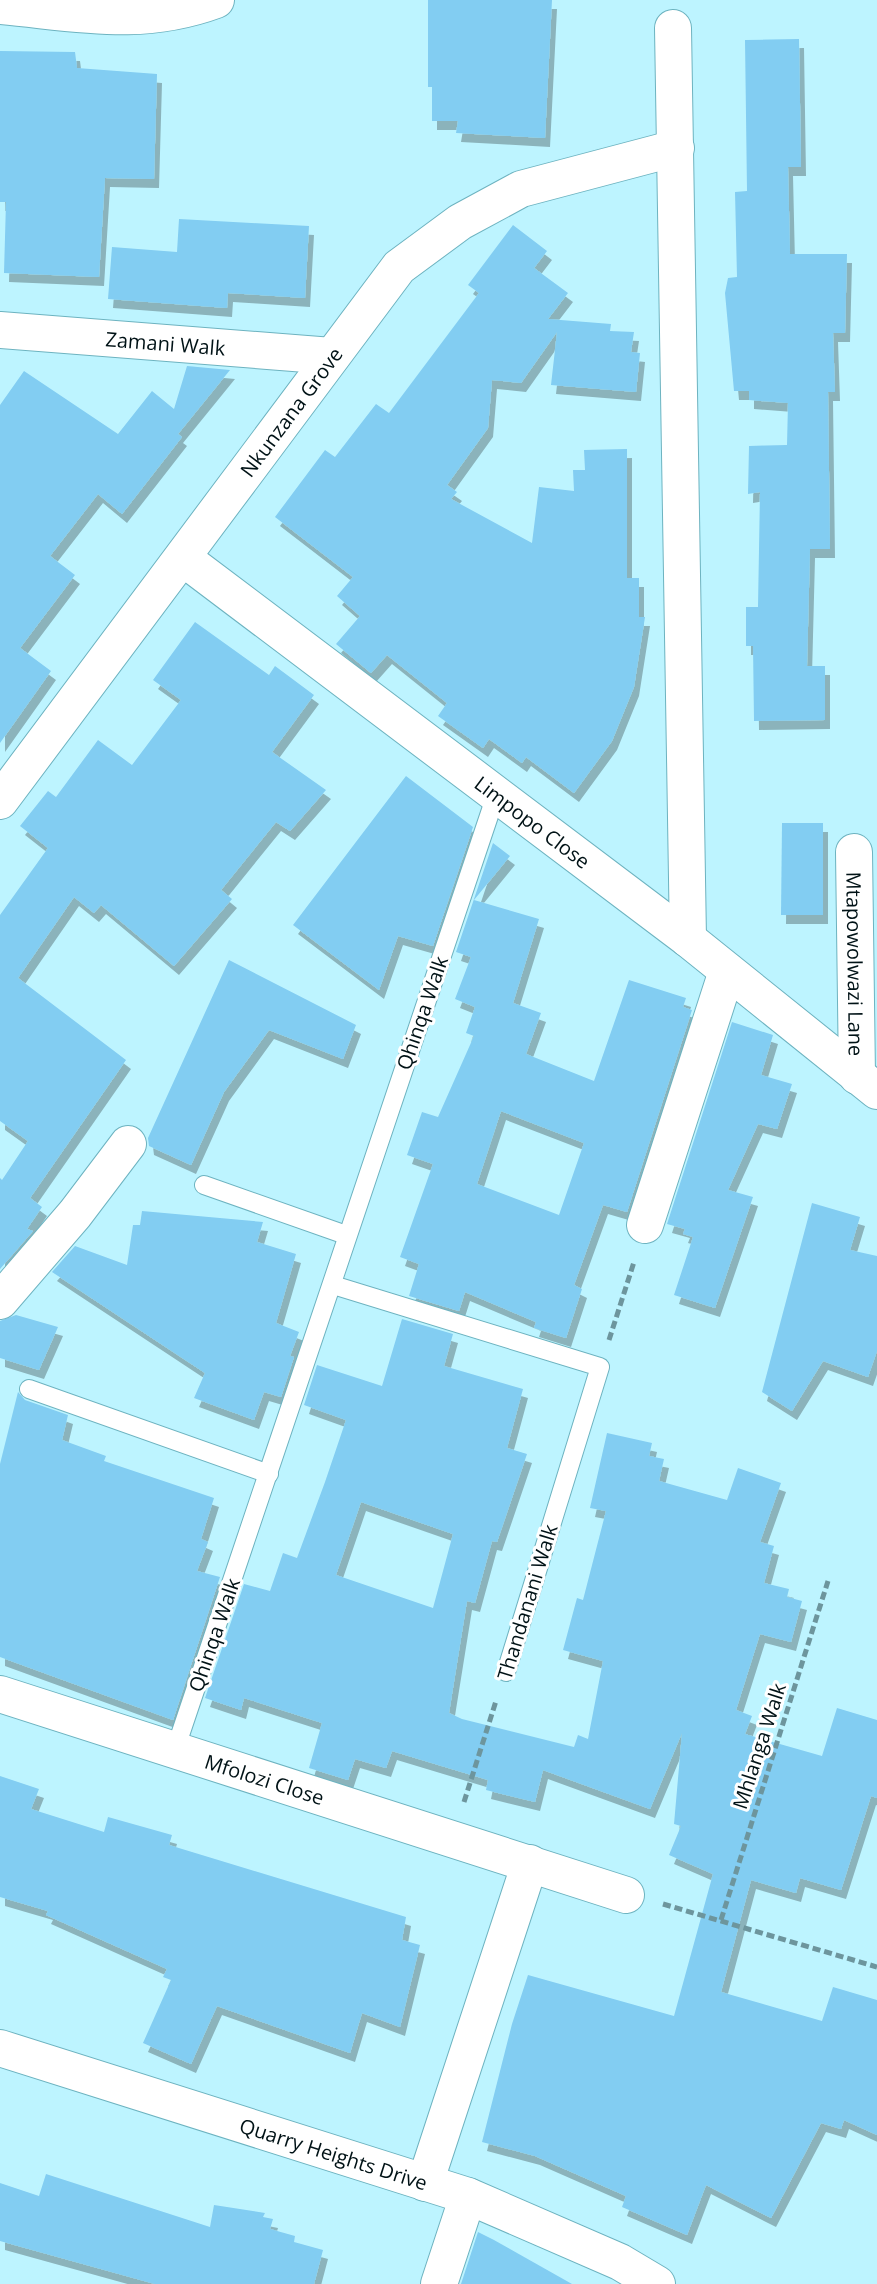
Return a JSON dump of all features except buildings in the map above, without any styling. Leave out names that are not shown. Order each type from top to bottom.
[{"type":"street","points":[[0,6],[134,19],[182,13],[216,0]]},
{"type":"street","points":[[673,28],[688,939]]},
{"type":"street","name":"Nkunzana Grove","points":[[0,801],[399,267],[460,222],[521,189],[676,148]]},
{"type":"street","name":"Zamani Walk","points":[[0,330],[332,356]]},
{"type":"street","name":"Limpopo Close","points":[[183,558],[497,792],[688,939],[867,1084]]},
{"type":"street","name":"Mtapowolwazi Lane","points":[[854,852],[867,1084]]},
{"type":"street","points":[[645,1225],[727,971]]},
{"type":"street","points":[[0,1301],[75,1214],[128,1144]]},
{"type":"street","name":"Mfolozi Close","points":[[0,1694],[626,1895]]},
{"type":"street","points":[[425,2183],[530,1863]]},
{"type":"street","name":"Quarry Heights Drive","points":[[0,2048],[468,2196],[620,2262],[657,2284]]},
{"type":"street","points":[[439,2284],[468,2196]]},
{"type":"lane","name":"Qhinqa Walk","points":[[175,1750],[497,792]]},
{"type":"lane","points":[[204,1185],[346,1235]]},
{"type":"lane","points":[[333,1285],[600,1367]]},
{"type":"lane","name":"Thandanani Walk","points":[[506,1672],[600,1367]]},
{"type":"lane","points":[[29,1389],[269,1474]]},
{"type":"path","points":[[600,1367],[645,1225]]},
{"type":"path","name":"Mhlanga Walk","points":[[721,1920],[828,1581]]},
{"type":"path","name":"Thandanani Walk","points":[[453,1837],[506,1672]]},
{"type":"path","points":[[626,1895],[877,1967]]}]
